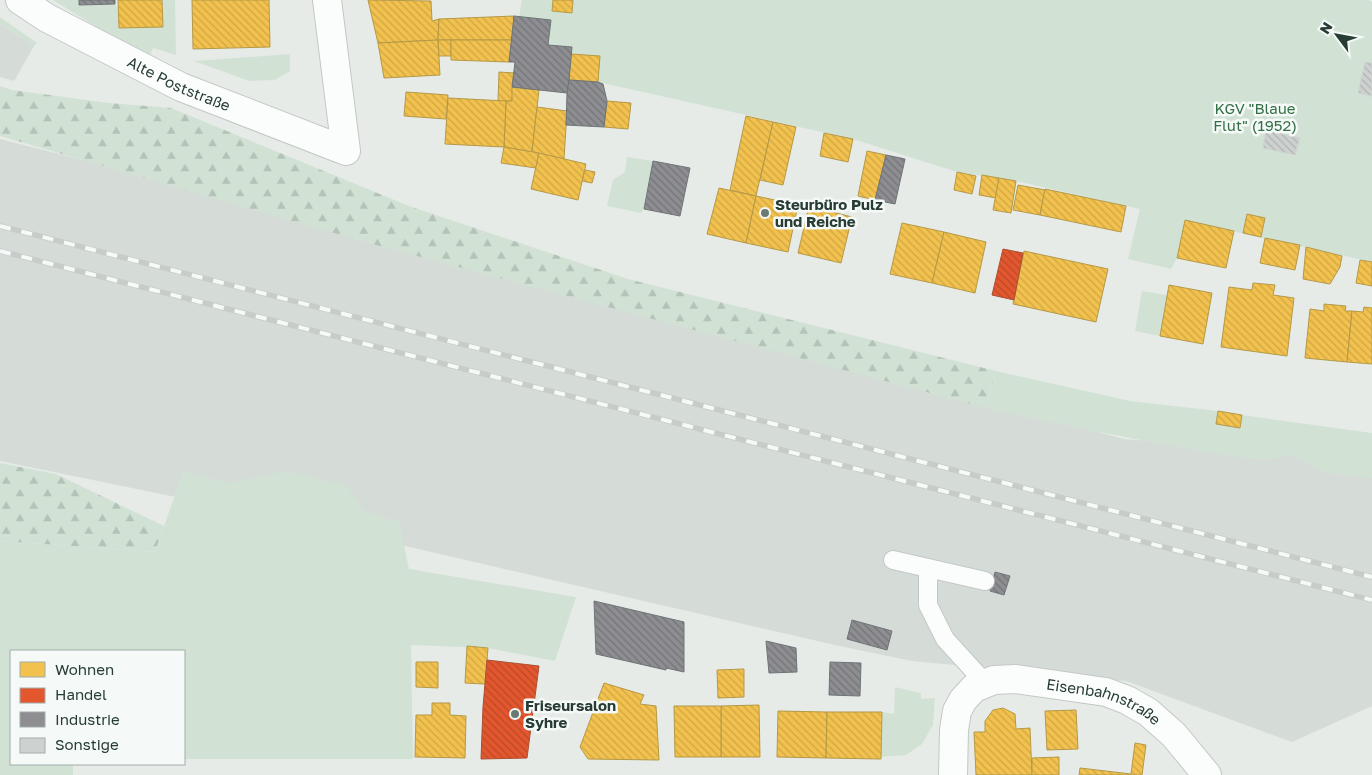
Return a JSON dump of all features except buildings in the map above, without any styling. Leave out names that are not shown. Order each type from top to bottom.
[{"type":"street","name":"Alte Poststraße","points":[[20,0],[47,18],[181,87],[346,151],[326,0]]},
{"type":"street","name":"Eisenbahnstraße","points":[[980,686],[994,680],[1016,679],[1106,692],[1127,700],[1148,712],[1174,735],[1207,775]]},
{"type":"street","points":[[953,775],[954,730],[957,711],[963,700],[980,686]]},
{"type":"lane","points":[[893,560],[985,581]]},
{"type":"lane","points":[[928,568],[928,605],[945,639],[980,686]]},
{"type":"shaded area","points":[[0,24],[34,46],[14,81],[0,77]]},
{"type":"shaded area","points":[[0,139],[412,243],[1124,439],[1372,457],[1372,706],[1292,742],[1126,681],[912,661],[839,646],[327,528],[0,461]]},
{"type":"green space","points":[[53,0],[79,0],[79,5],[115,4],[118,9],[120,28],[163,26],[162,0],[175,0],[176,55],[153,48],[150,55],[110,35]]},
{"type":"green space","name":"KGV \"Blaue Flut\" (1952)","points":[[522,0],[1369,0],[1372,2],[1372,262],[1186,221],[1177,258],[1171,269],[1128,259],[1140,209],[1016,181],[957,172],[853,139],[598,82],[571,54],[571,47],[548,45],[551,20],[519,17]]},
{"type":"green space","points":[[0,17],[37,43],[34,46],[0,24]]},
{"type":"green space","points":[[290,54],[290,71],[275,80],[249,81],[194,61]]},
{"type":"green space","points":[[0,86],[12,90],[109,103],[171,108],[409,206],[628,279],[996,371],[986,408],[365,242],[0,136]]},
{"type":"green space","points":[[627,157],[653,161],[644,209],[641,213],[607,206],[613,180],[625,172]]},
{"type":"green space","points":[[1142,291],[1167,295],[1160,336],[1135,331]]},
{"type":"green space","points":[[996,371],[1130,401],[1218,411],[1216,424],[1240,428],[1242,415],[1372,433],[1372,478],[1323,472],[1293,455],[1251,458],[1222,455],[1107,434],[986,408]]},
{"type":"green space","points":[[0,463],[56,474],[164,526],[155,552],[0,541]]},
{"type":"green space","points":[[287,471],[346,486],[363,511],[399,522],[409,569],[576,597],[555,661],[488,648],[411,645],[413,759],[185,759],[185,650],[10,650],[10,765],[73,765],[73,775],[0,775],[0,541],[155,552],[183,472],[230,483]]},
{"type":"green space","points":[[895,687],[921,693],[921,699],[935,698],[933,725],[922,744],[906,755],[881,757],[882,712],[894,714]]},
{"type":"railway","points":[[0,226],[1372,577]]},
{"type":"railway","points":[[0,251],[1372,600]]},
{"type":"place","name":"Steurbüro Pulz und Reiche","points":[[765,213]]},
{"type":"place","name":"Friseursalon Syhre","points":[[515,714]]}]
